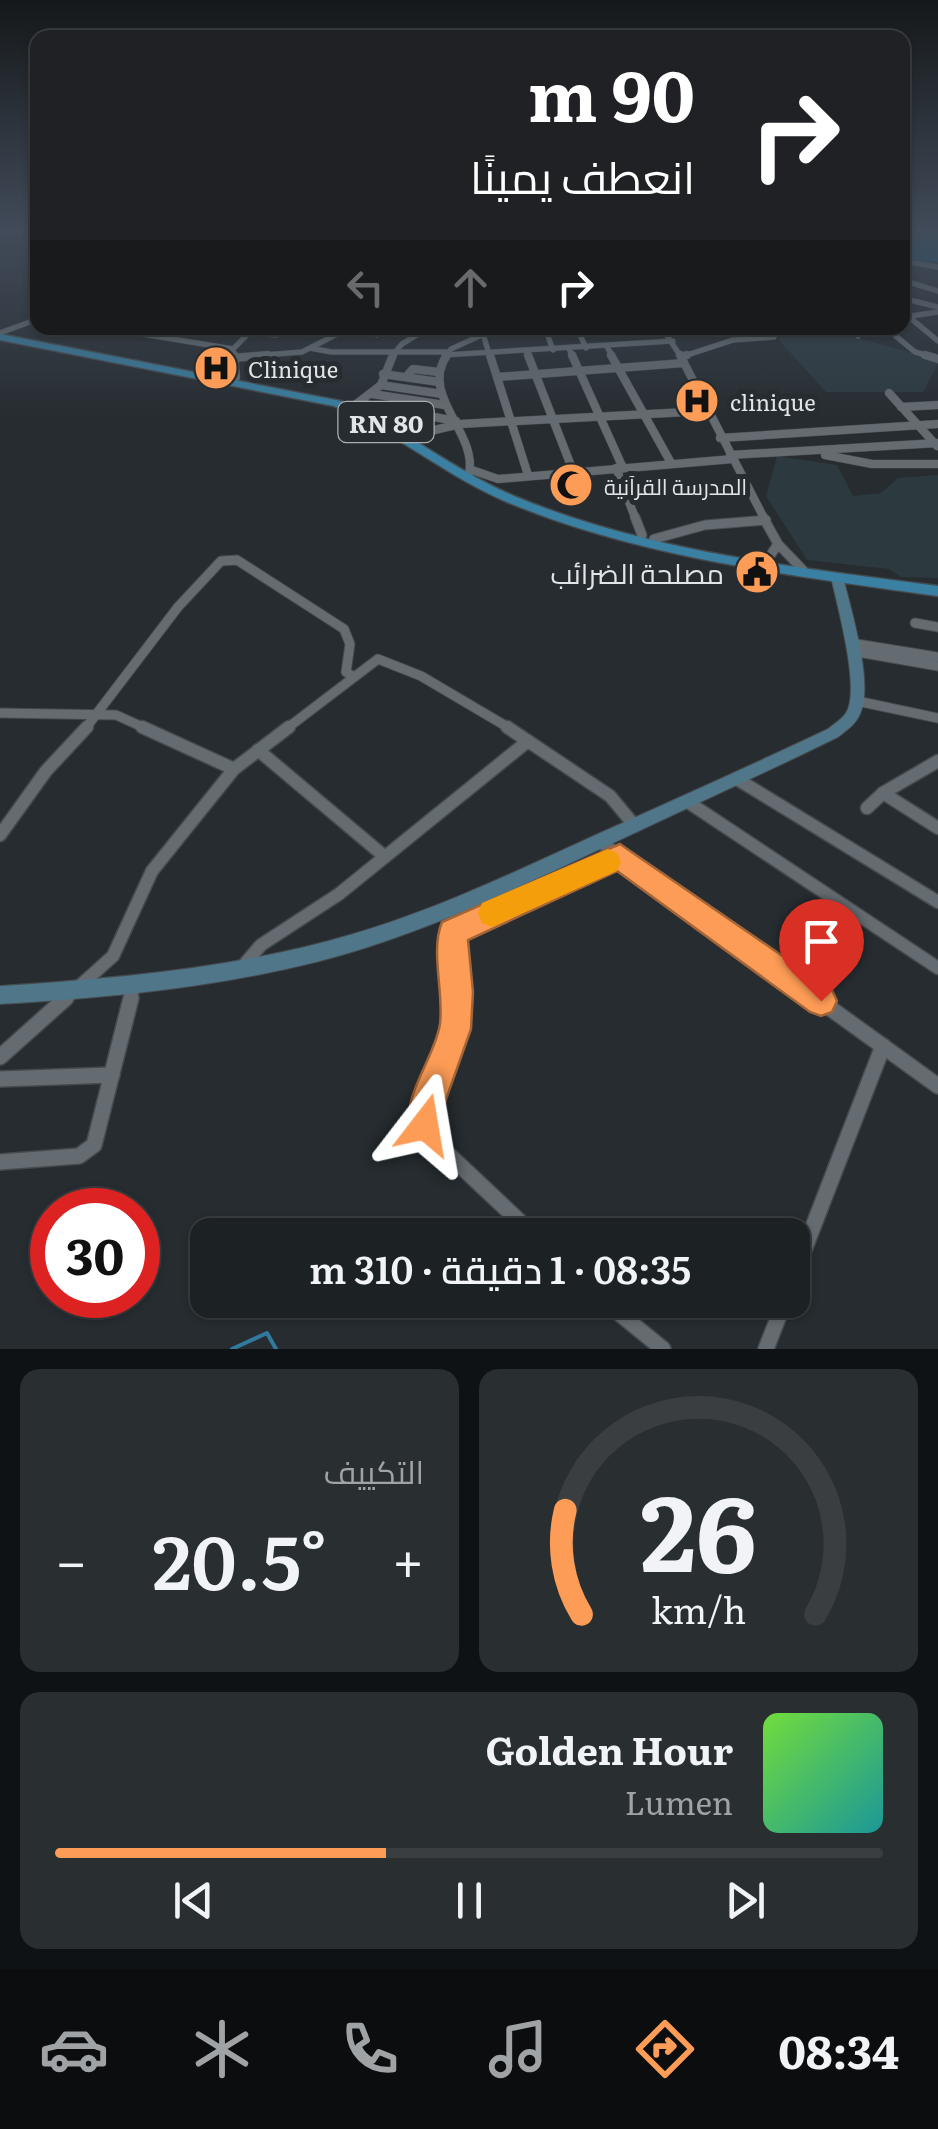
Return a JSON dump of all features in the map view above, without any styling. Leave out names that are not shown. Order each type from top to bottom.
[{"type":"main road","name":"RN 80","points":[[9,332],[355,406],[470,472],[567,516],[759,564]]},
{"type":"main road","name":"RN 80","points":[[9,332],[355,406],[480,484],[658,548],[936,590]]},
{"type":"main road","points":[[0,995],[134,986],[241,970],[317,953],[416,923],[518,882],[833,733],[850,719],[857,701],[852,647],[837,577]]},
{"type":"street","points":[[910,300],[938,309]]},
{"type":"street","points":[[910,315],[938,309]]},
{"type":"street","points":[[910,319],[938,341]]},
{"type":"street","points":[[920,326],[938,326]]},
{"type":"street","points":[[134,335],[232,353],[295,354],[335,335]]},
{"type":"street","points":[[236,378],[232,353],[245,335]]},
{"type":"street","points":[[355,406],[381,384],[392,350],[417,335]]},
{"type":"street","points":[[480,335],[446,353],[439,372],[446,406],[459,423],[470,472],[494,479],[731,457],[937,445]]},
{"type":"street","points":[[482,335],[528,475]]},
{"type":"street","points":[[548,335],[553,350]]},
{"type":"street","points":[[580,335],[586,348]]},
{"type":"street","points":[[667,335],[778,544],[803,570]]},
{"type":"street","points":[[497,377],[683,360],[733,340],[774,335]]},
{"type":"street","points":[[894,335],[912,350],[938,359]]},
{"type":"street","points":[[310,348],[331,352],[489,353],[672,341]]},
{"type":"street","points":[[608,346],[671,463]]},
{"type":"street","points":[[568,349],[601,417],[648,537],[706,525],[766,520]]},
{"type":"street","points":[[527,351],[573,471]]},
{"type":"street","points":[[406,377],[414,369],[439,372]]},
{"type":"street","points":[[383,374],[440,382]]},
{"type":"street","points":[[381,384],[442,394]]},
{"type":"street","points":[[372,394],[446,406]]},
{"type":"street","points":[[889,394],[937,445]]},
{"type":"street","points":[[902,408],[938,405]]},
{"type":"street","points":[[355,406],[459,423],[706,411]]},
{"type":"street","points":[[409,436],[459,423]]},
{"type":"street","points":[[720,438],[938,424]]},
{"type":"street","points":[[812,452],[864,463],[938,464]]},
{"type":"street","points":[[629,496],[747,487]]},
{"type":"street","points":[[759,564],[778,544]]},
{"type":"street","points":[[0,836],[68,744],[100,714],[178,606],[217,563],[237,560],[344,629],[350,644],[346,672],[354,677]]},
{"type":"street","points":[[915,623],[938,627]]},
{"type":"street","points":[[852,647],[938,657]]},
{"type":"street","points":[[852,647],[938,666]]},
{"type":"street","points":[[0,1057],[113,956],[152,871],[234,768],[385,658],[528,741],[610,795],[635,826]]},
{"type":"street","points":[[857,701],[938,718]]},
{"type":"street","points":[[0,714],[116,715],[234,768]]},
{"type":"street","points":[[241,970],[261,945],[338,894],[528,741]]},
{"type":"street","points":[[258,750],[384,856]]},
{"type":"street","points":[[867,808],[938,761]]},
{"type":"street","points":[[736,780],[938,902]]},
{"type":"street","points":[[883,794],[938,828]]},
{"type":"street","points":[[688,802],[938,968]]},
{"type":"street","points":[[599,841],[938,1086]]},
{"type":"street","points":[[516,1218],[431,1138],[425,1125],[427,1105],[455,1029],[458,992],[452,932],[620,856]]},
{"type":"street","points":[[0,1162],[79,1156],[94,1145],[134,986]]},
{"type":"street","points":[[810,1235],[883,1046]]},
{"type":"street","points":[[0,1079],[112,1075]]},
{"type":"street","points":[[624,1318],[663,1349]]},
{"type":"street","points":[[766,1349],[778,1318]]},
{"type":"shaded area","points":[[780,335],[847,335],[938,360],[938,364],[923,392],[826,392],[778,339]]},
{"type":"shaded area","points":[[777,456],[837,465],[853,496],[881,493],[898,478],[938,475],[938,578],[901,577],[889,569],[807,560],[766,496]]},
{"type":"waterway","points":[[232,1349],[267,1333],[276,1349]]},
{"type":"slow traffic","points":[[492,913],[608,862]]},
{"type":"place","name":"Clinique","points":[[216,368]]},
{"type":"place","name":"clinique","points":[[697,401]]},
{"type":"place","name":"المدرسة القرآنية","points":[[571,485]]},
{"type":"place","name":"مصلحة الضرائب","points":[[757,572]]},
{"type":"route","points":[[425,1125],[427,1105],[455,1029],[458,992],[452,932],[620,856],[821,1001]]}]
